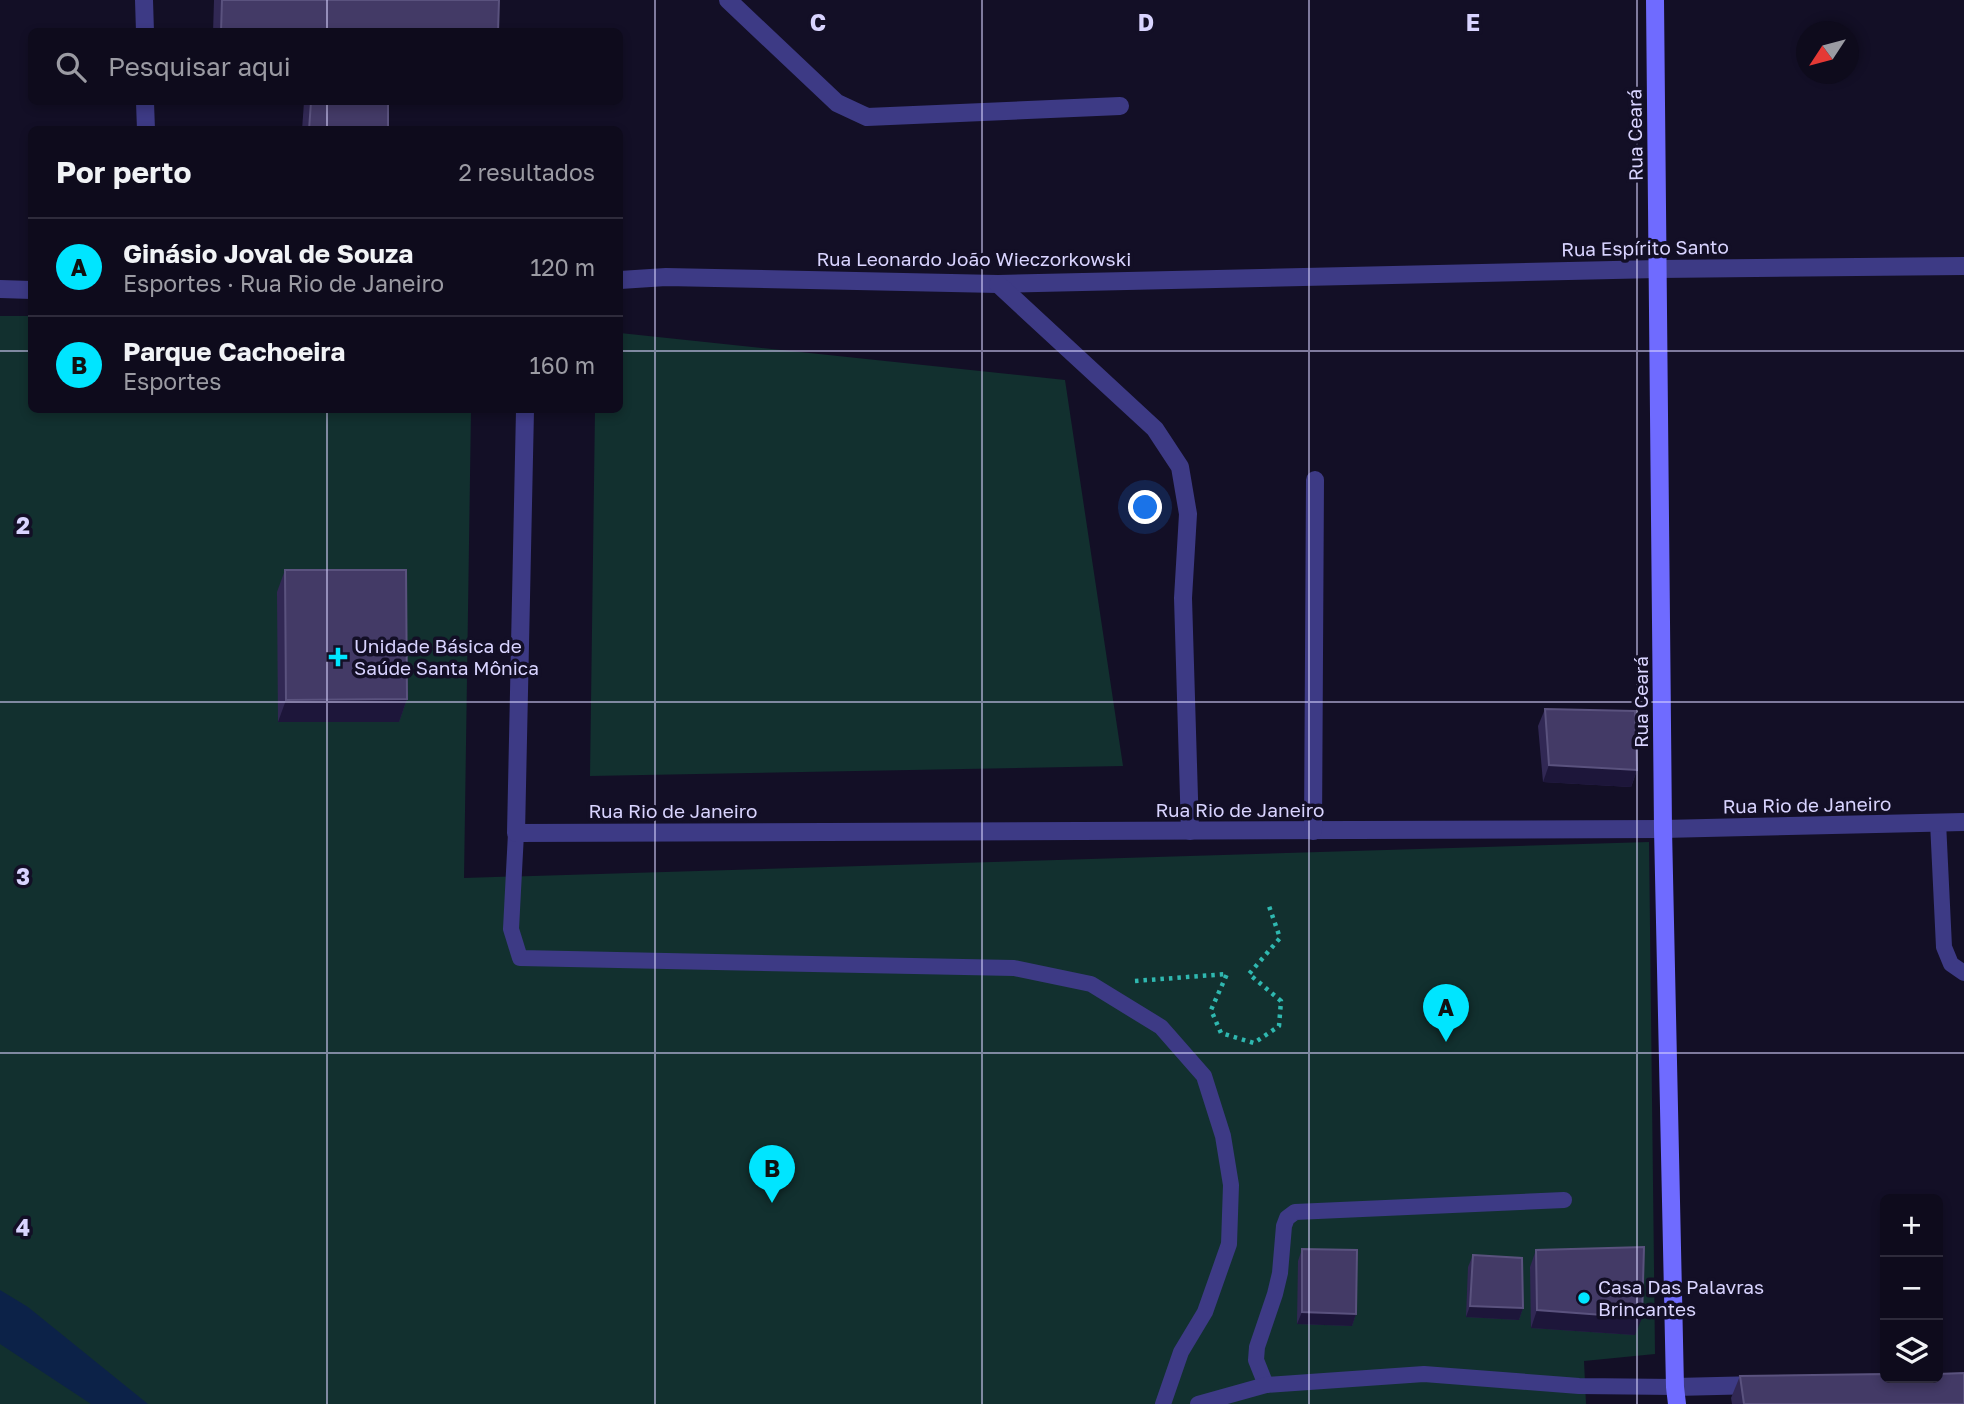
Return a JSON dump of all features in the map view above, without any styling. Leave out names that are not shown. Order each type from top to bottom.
[{"type":"street","points":[[144,0],[145,28]]},
{"type":"street","points":[[728,0],[836,103],[867,117],[1120,106]]},
{"type":"street","name":"Rua Ceará","points":[[1655,0],[1663,829],[1676,1396]]},
{"type":"street","points":[[145,105],[146,126]]},
{"type":"street","name":"Rua Espírito Santo","points":[[1328,276],[1964,265]]},
{"type":"street","name":"Rua Leonardo João Wieczorkowski","points":[[623,280],[666,277],[998,284],[1328,276]]},
{"type":"street","points":[[998,284],[1155,429],[1180,467],[1188,514],[1183,598],[1190,831]]},
{"type":"street","points":[[0,289],[28,290]]},
{"type":"street","points":[[516,833],[525,413]]},
{"type":"street","points":[[1313,831],[1315,480]]},
{"type":"street","name":"Rua Rio de Janeiro","points":[[516,833],[1663,829],[1964,822]]},
{"type":"street","points":[[1676,1396],[1783,1385]]},
{"type":"lane","points":[[1938,822],[1944,947],[1951,964],[1964,973]]},
{"type":"lane","points":[[516,833],[511,929],[520,958],[1014,968],[1091,984],[1161,1027],[1204,1076],[1223,1136],[1231,1185],[1229,1244],[1205,1312],[1181,1352],[1163,1404]]},
{"type":"lane","points":[[1266,1385],[1256,1360],[1257,1347],[1280,1273],[1284,1226],[1287,1218],[1295,1212],[1564,1200]]},
{"type":"lane","points":[[1198,1404],[1266,1385],[1424,1374],[1676,1396]]},
{"type":"path","points":[[1091,984],[1227,974],[1211,1010],[1221,1033],[1254,1043],[1279,1026],[1281,1001],[1248,974],[1280,938],[1269,906]]},
{"type":"green space","points":[[0,316],[28,316],[28,413],[471,413],[464,878],[1649,842],[1655,1354],[1584,1361],[1586,1404],[0,1404]]},
{"type":"green space","points":[[623,333],[1065,380],[1123,766],[590,776],[595,413],[623,413]]},
{"type":"water","points":[[0,1290],[28,1307],[148,1404],[91,1404],[0,1344]]},
{"type":"building","points":[[222,0],[499,0],[498,28],[221,28]]},
{"type":"building","points":[[311,105],[388,105],[388,126],[309,126]]},
{"type":"building","name":"Unidade Básica de Saúde Santa Mônica","points":[[285,570],[406,570],[407,699],[286,700]]},
{"type":"building","points":[[1545,709],[1635,711],[1637,770],[1549,765]]},
{"type":"building","name":"Casa Das Palavras Brincantes","points":[[1644,1247],[1642,1318],[1537,1310],[1536,1250]]},
{"type":"building","points":[[1302,1249],[1357,1250],[1356,1314],[1302,1312]]},
{"type":"building","points":[[1473,1255],[1522,1258],[1523,1308],[1470,1306]]},
{"type":"building","points":[[1964,1373],[1964,1404],[1744,1404],[1740,1376],[1880,1374],[1880,1383],[1943,1383],[1943,1374]]},
{"type":"place","name":"Unidade Básica de Saúde Santa Mônica","points":[[338,657]]},
{"type":"place","name":"Ginásio Joval de Souza","points":[[1446,1042]]},
{"type":"place","name":"Parque Cachoeira","points":[[772,1203]]},
{"type":"place","name":"Casa Das Palavras Brincantes","points":[[1584,1298]]}]
